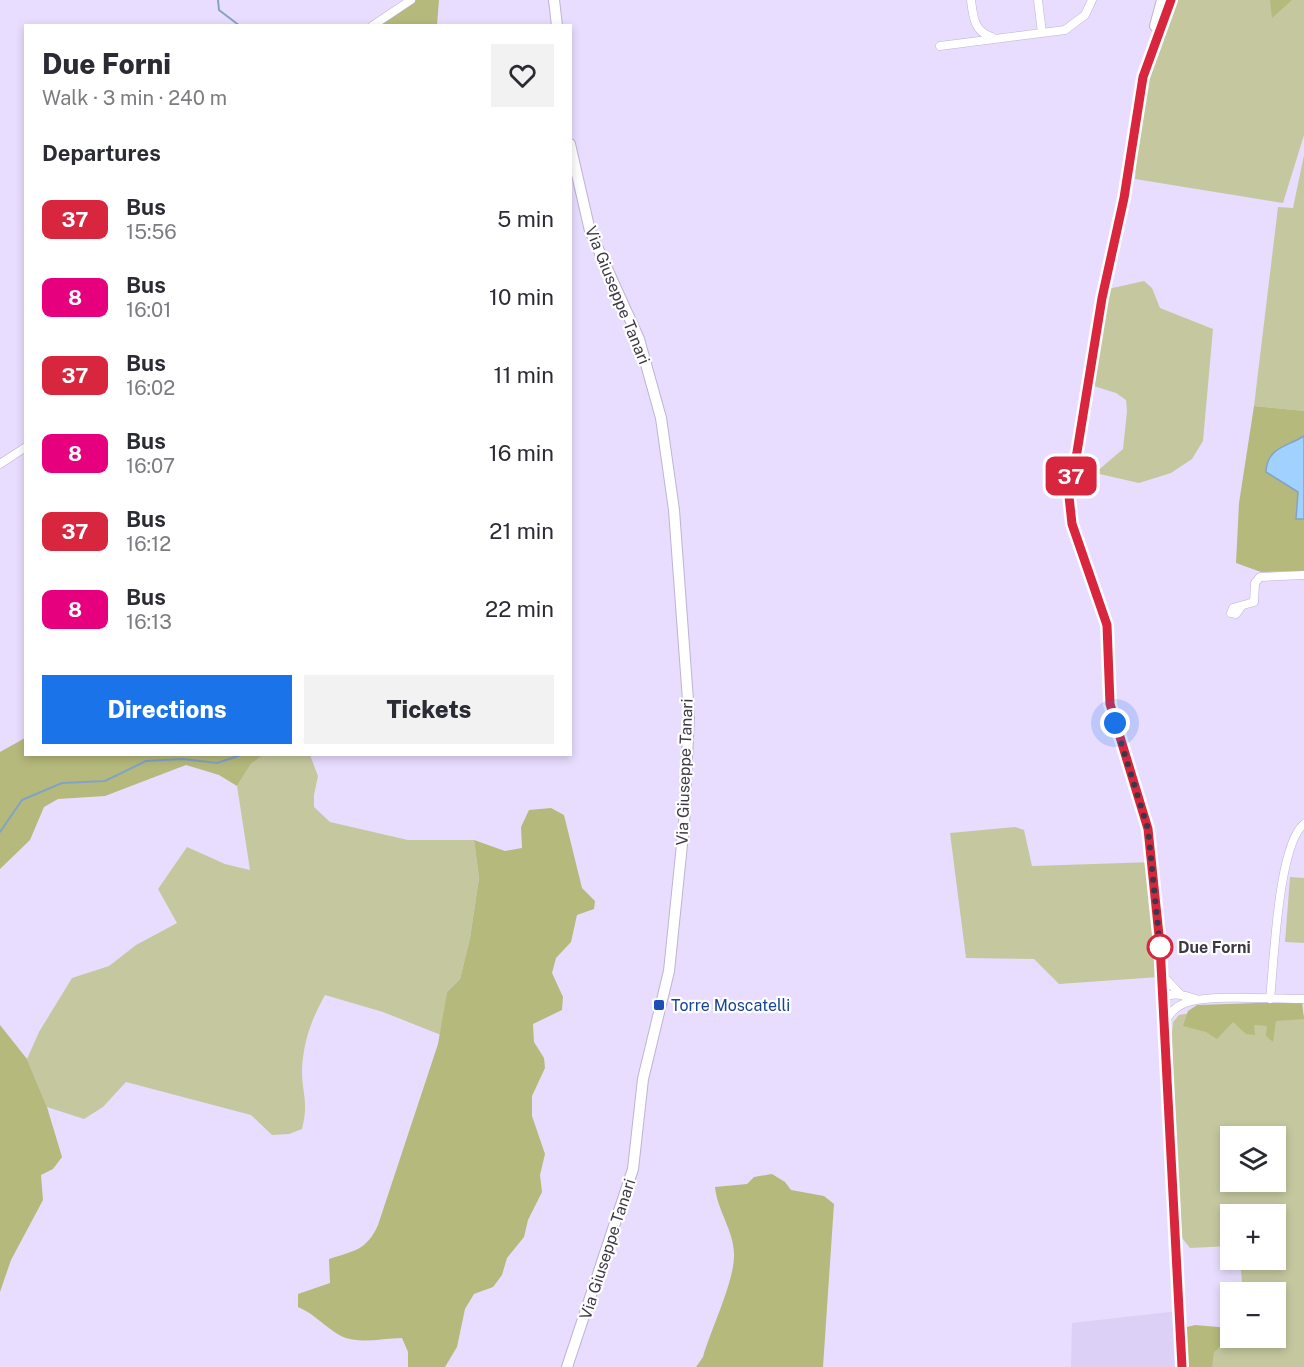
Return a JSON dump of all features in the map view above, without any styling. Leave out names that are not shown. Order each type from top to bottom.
[{"type":"main road","points":[[554,0],[556,24]]},
{"type":"main road","points":[[1152,52],[1150,46],[1162,0]]},
{"type":"main road","points":[[1171,0],[1143,77],[1124,198],[1102,298],[1077,452],[1068,487],[1072,524],[1107,625],[1110,704],[1148,829],[1161,973],[1182,1367]]},
{"type":"main road","name":"Via Giuseppe Tanari","points":[[567,1367],[633,1169],[643,1079],[669,971],[684,825],[689,714],[674,510],[661,418],[639,339],[590,231],[572,153]]},
{"type":"street","points":[[375,24],[411,0]]},
{"type":"street","points":[[971,0],[975,23],[987,36],[997,38]]},
{"type":"street","points":[[1038,0],[1042,33]]},
{"type":"street","points":[[940,46],[1065,30],[1075,25],[1085,15],[1092,0]]},
{"type":"street","points":[[0,464],[24,448]]},
{"type":"street","points":[[1241,607],[1254,602],[1255,583],[1260,577],[1304,575]]},
{"type":"street","points":[[1270,999],[1285,863],[1293,837],[1304,824]]},
{"type":"street","points":[[1161,973],[1172,988],[1181,995]]},
{"type":"street","points":[[1175,1008],[1162,1000],[1170,995],[1181,995],[1197,1000],[1304,999]]},
{"type":"street","points":[[1164,1028],[1168,1015],[1175,1008],[1197,1000]]},
{"type":"shaded area","points":[[1178,1311],[1182,1367],[1071,1367],[1072,1323]]},
{"type":"green space","points":[[409,0],[439,0],[437,24],[374,24]]},
{"type":"green space","points":[[1171,0],[1304,0],[1304,135],[1283,203],[1135,179],[1143,77]]},
{"type":"green space","points":[[1270,0],[1292,0],[1272,18]]},
{"type":"green space","points":[[1304,155],[1304,411],[1254,406],[1278,207],[1293,208]]},
{"type":"green space","points":[[1144,281],[1152,288],[1160,308],[1213,329],[1203,441],[1192,459],[1171,473],[1139,483],[1095,473],[1123,449],[1126,400],[1116,393],[1084,383],[1099,291]]},
{"type":"green space","points":[[1254,406],[1304,411],[1304,571],[1261,572],[1236,563],[1239,503]]},
{"type":"green space","points":[[24,739],[24,756],[262,756],[251,764],[237,786],[219,775],[186,765],[105,796],[58,799],[44,807],[30,840],[0,869],[0,752]]},
{"type":"green space","points":[[262,756],[310,756],[318,776],[314,807],[330,822],[408,840],[474,840],[479,878],[470,938],[460,979],[447,992],[441,1035],[383,1012],[325,995],[312,1021],[304,1050],[302,1078],[305,1112],[302,1129],[289,1134],[272,1135],[251,1115],[126,1082],[103,1107],[84,1119],[47,1107],[27,1059],[39,1032],[72,978],[109,966],[136,945],[177,923],[158,889],[187,847],[225,864],[250,870],[237,786],[251,764]]},
{"type":"green space","points":[[551,808],[564,815],[582,888],[595,901],[594,909],[577,915],[571,942],[556,958],[552,973],[563,997],[562,1010],[533,1024],[534,1042],[544,1058],[545,1068],[532,1096],[532,1116],[545,1154],[540,1175],[542,1192],[528,1220],[524,1237],[507,1258],[502,1275],[493,1287],[474,1294],[465,1309],[457,1347],[445,1367],[408,1367],[408,1352],[402,1338],[363,1341],[348,1339],[298,1307],[298,1294],[330,1283],[329,1259],[364,1245],[378,1225],[438,1044],[447,992],[460,979],[470,938],[479,878],[474,840],[505,851],[522,848],[521,827],[529,810]]},
{"type":"green space","points":[[1015,827],[1024,830],[1032,866],[1154,862],[1159,977],[1059,984],[1034,959],[966,958],[950,833]]},
{"type":"green space","points":[[1290,877],[1304,878],[1304,943],[1285,942]]},
{"type":"green space","points":[[1302,1002],[1304,1019],[1276,1021],[1273,1042],[1266,1036],[1267,1026],[1254,1025],[1255,1035],[1246,1034],[1233,1022],[1217,1039],[1206,1032],[1183,1026],[1188,1011],[1197,1005]]},
{"type":"green space","points":[[1197,1012],[1304,1015],[1304,1367],[1192,1367],[1220,1346],[1220,1348],[1286,1348],[1286,1282],[1242,1282],[1241,1270],[1286,1270],[1286,1204],[1220,1204],[1220,1246],[1190,1248],[1182,1238],[1174,1119],[1173,1022],[1179,1015]]},
{"type":"green space","points":[[0,1025],[27,1059],[47,1107],[62,1157],[53,1169],[41,1175],[43,1200],[11,1260],[0,1292]]},
{"type":"green space","points":[[772,1174],[785,1182],[791,1190],[824,1196],[834,1204],[823,1367],[696,1367],[703,1357],[727,1291],[733,1265],[733,1245],[715,1187],[747,1184],[754,1177]]},
{"type":"green space","points":[[1195,1325],[1220,1327],[1220,1347],[1214,1352],[1212,1367],[1187,1367],[1183,1328]]},
{"type":"water","points":[[1304,436],[1304,519],[1296,519],[1298,492],[1266,472],[1267,464],[1274,453]]},
{"type":"waterway","points":[[218,0],[219,10],[237,24]]},
{"type":"waterway","points":[[0,832],[22,800],[62,783],[105,781],[146,761],[183,759],[217,763],[238,756]]},
{"type":"bus line","name":"37","points":[[1171,0],[1143,77],[1124,198],[1102,298],[1077,452],[1068,487],[1072,524],[1107,625],[1110,704],[1148,829],[1160,945],[1182,1367]]},
{"type":"place","name":"Due Forni","points":[[1160,947]]},
{"type":"place","name":"Torre Moscatelli","points":[[659,1005]]},
{"type":"route","points":[[1115,723],[1148,829],[1160,947]]}]
